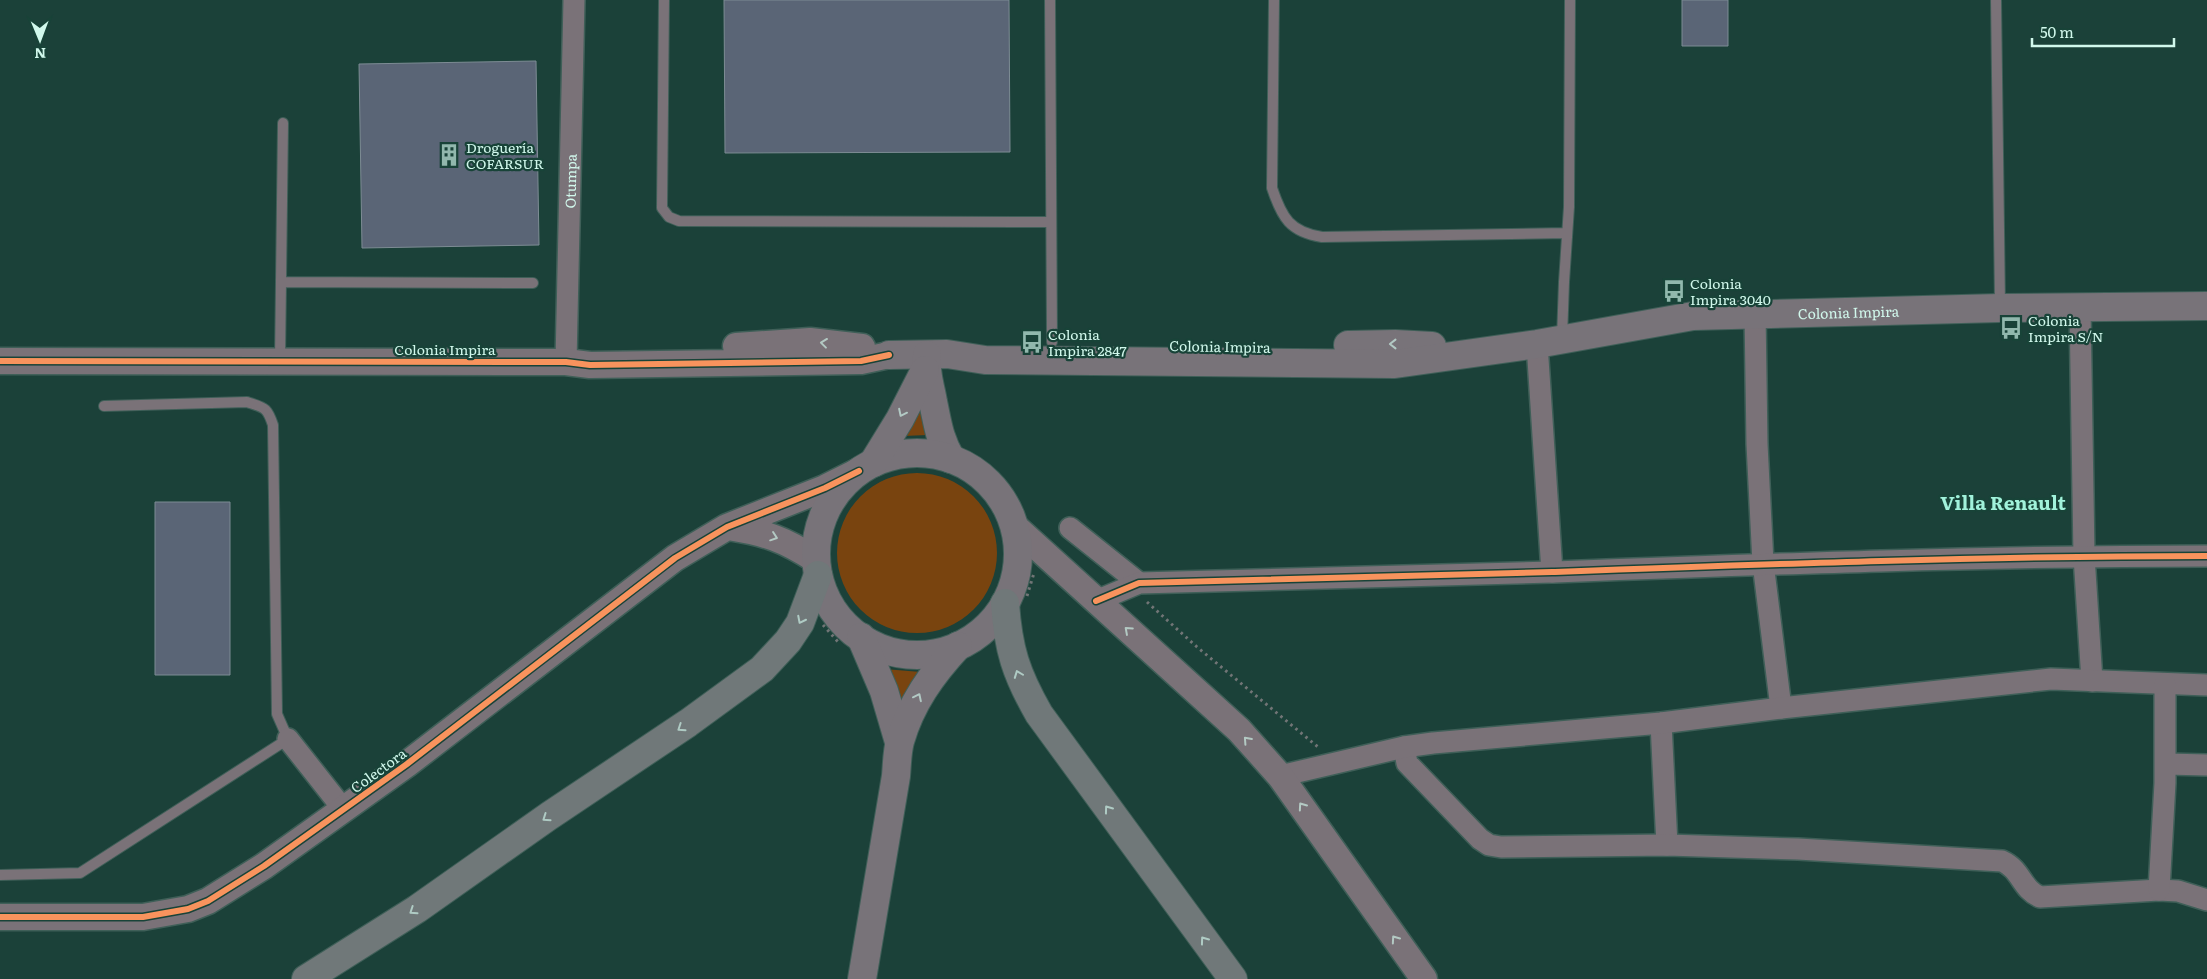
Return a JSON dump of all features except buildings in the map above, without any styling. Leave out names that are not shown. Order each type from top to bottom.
[{"type":"highway","points":[[306,979],[417,909],[556,811],[688,723],[762,669],[788,641],[800,623],[817,567]]},
{"type":"highway","points":[[1005,603],[1011,655],[1021,682],[1039,714],[1233,979]]},
{"type":"main road","name":"Colonia Impira","points":[[888,355],[933,360],[1395,364],[1550,341],[1693,316],[2000,308],[2207,306]]},
{"type":"main road","name":"Colonia Impira","points":[[933,360],[986,345],[1052,342],[1264,348],[1395,344],[1494,350]]},
{"type":"main road","points":[[933,360],[936,426],[942,444],[951,459]]},
{"type":"main road","points":[[933,360],[900,419],[866,467],[839,490],[825,511],[816,541],[817,567],[823,592],[838,616],[861,638],[876,646],[904,654],[932,653],[958,646]]},
{"type":"main road","points":[[862,979],[896,776],[899,742],[923,688],[935,671],[958,646],[981,631],[997,615],[1005,603],[1013,584],[1018,562],[1018,543],[1014,526],[1004,503],[990,484],[968,466],[951,459],[920,453],[889,457],[866,467]]},
{"type":"main road","points":[[861,638],[884,691],[899,742]]},
{"type":"street","name":"Otumpa","points":[[566,362],[574,0]]},
{"type":"street","points":[[2080,307],[2084,556],[2092,681]]},
{"type":"street","points":[[1755,313],[1757,444],[1763,563],[1781,708]]},
{"type":"street","points":[[1550,341],[1552,572]]},
{"type":"street","name":"Colonia Impira","points":[[0,361],[566,362],[590,365],[861,361],[888,355]]},
{"type":"street","name":"Colectora","points":[[0,917],[143,917],[188,909],[208,901],[264,866],[407,764],[534,668],[649,577],[683,553],[727,527],[825,488],[866,467]]},
{"type":"street","points":[[1014,526],[1238,730],[1280,776],[1424,979]]},
{"type":"street","points":[[727,527],[773,536],[790,543],[817,567]]},
{"type":"street","points":[[1070,528],[1139,583]]},
{"type":"street","points":[[1096,601],[1139,583],[1552,572],[1763,563],[2084,556],[2207,556]]},
{"type":"street","points":[[1280,776],[1404,747],[1660,723],[2051,679],[2207,685]]},
{"type":"street","points":[[2159,890],[2166,764],[2165,684]]},
{"type":"street","points":[[1660,723],[1667,845]]},
{"type":"street","points":[[288,739],[344,810]]},
{"type":"street","points":[[1404,747],[1407,763],[1412,770],[1480,839],[1489,845],[1501,847],[1667,845],[1798,849],[2002,861],[2011,865],[2018,872],[2031,893],[2040,897],[2159,890],[2178,891],[2207,900]]},
{"type":"street","points":[[2166,764],[2207,765]]},
{"type":"lane","points":[[664,0],[662,208],[669,217],[679,221],[1051,222]]},
{"type":"lane","points":[[1050,0],[1052,342]]},
{"type":"lane","points":[[1274,0],[1272,188],[1279,210],[1293,228],[1308,235],[1322,237],[1567,233]]},
{"type":"lane","points":[[1550,341],[1567,233],[1569,207],[1570,0]]},
{"type":"lane","points":[[1987,0],[1996,12]]},
{"type":"lane","points":[[1996,0],[2000,308]]},
{"type":"lane","points":[[280,361],[283,124]]},
{"type":"lane","points":[[281,282],[533,283]]},
{"type":"lane","points":[[0,875],[80,874],[288,739],[277,714],[273,425],[269,413],[264,408],[247,402],[104,406]]},
{"type":"path","points":[[1139,583],[1148,603],[1197,647],[1338,763]]},
{"type":"shaded area","points":[[923,401],[928,435],[903,436]]},
{"type":"shaded area","points":[[909,473],[925,473],[955,482],[974,496],[991,522],[996,537],[996,569],[991,584],[974,610],[955,624],[940,630],[925,633],[909,633],[879,624],[855,604],[846,591],[840,576],[837,561],[837,545],[846,515],[866,491],[879,482],[894,476]]},
{"type":"shaded area","points":[[884,669],[921,672],[902,712]]},
{"type":"cycle path","points":[[0,361],[566,362],[590,365],[861,361],[889,355]]},
{"type":"cycle path","points":[[0,917],[143,917],[188,909],[208,901],[264,866],[407,764],[675,558],[727,527],[825,488],[859,471]]},
{"type":"cycle path","points":[[1096,601],[1139,583],[1880,561],[2043,557],[2207,556]]},
{"type":"place","name":"Droguería COFARSUR","points":[[449,155]]},
{"type":"place","name":"Colonia Impira 3040","points":[[1674,291]]},
{"type":"place","name":"Colonia Impira S/N","points":[[2011,328]]},
{"type":"place","name":"Colonia Impira 2847","points":[[1032,342]]},
{"type":"district","name":"Villa Renault","points":[[2003,502]]}]
